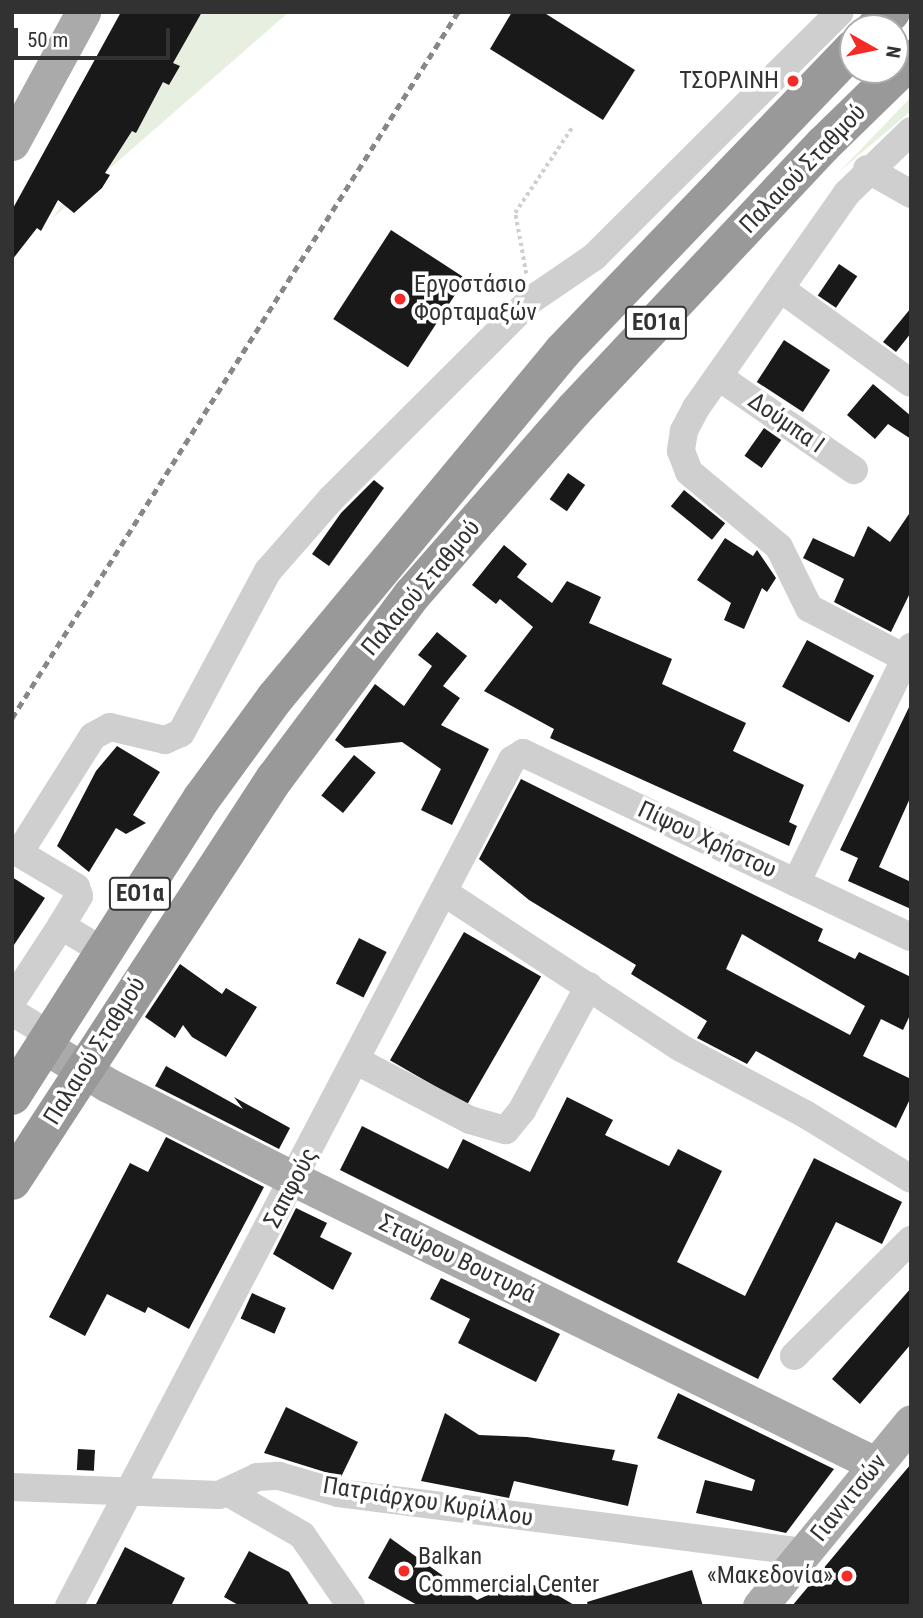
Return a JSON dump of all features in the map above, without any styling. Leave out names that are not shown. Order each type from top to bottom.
[{"type":"highway","name":"Παλαιού Σταθμού","points":[[12,1181],[82,1070],[282,768],[412,595],[574,410],[823,145],[911,59]]},
{"type":"highway","name":"Παλαιού Σταθμού","points":[[12,1096],[103,951],[251,729],[379,568],[571,341],[839,63]]},
{"type":"main road","points":[[12,144],[83,12]]},
{"type":"main road","name":"Σταύρου Βουτυρά","points":[[47,1040],[82,1070],[296,1180],[875,1464]]},
{"type":"main road","name":"Γιαννιτσών","points":[[760,1606],[911,1422]]},
{"type":"street","points":[[12,1001],[77,901],[76,887],[19,853],[93,736],[110,727],[165,740],[181,733],[268,571],[331,499],[531,300],[594,257],[840,12]]},
{"type":"street","name":"Παλαιού Σταθμού","points":[[909,655],[806,605],[779,547],[689,472],[682,443],[688,421],[867,169],[911,131]]},
{"type":"street","points":[[867,169],[911,194]]},
{"type":"street","points":[[780,289],[911,383]]},
{"type":"street","name":"Δούμπα Ι","points":[[719,377],[854,470]]},
{"type":"street","points":[[796,883],[909,655]]},
{"type":"street","name":"Πίψου Χρήστου","points":[[506,766],[523,753],[911,937]]},
{"type":"street","name":"Σαπφούς","points":[[69,1606],[296,1180],[445,893],[506,766]]},
{"type":"street","points":[[445,893],[679,1047],[805,1114],[911,1179]]},
{"type":"street","points":[[61,926],[103,951]]},
{"type":"street","points":[[357,1061],[470,1120],[506,1130],[522,1110],[589,986]]},
{"type":"street","points":[[12,1012],[47,1040]]},
{"type":"street","points":[[794,1356],[911,1240]]},
{"type":"street","name":"Πατριάρχου Κυρίλλου","points":[[12,1487],[229,1493],[257,1477],[279,1476],[338,1493],[805,1552]]},
{"type":"street","points":[[229,1493],[302,1535],[351,1606]]},
{"type":"path","points":[[531,300],[515,213],[573,126]]},
{"type":"green space","points":[[179,12],[289,12],[53,218]]},
{"type":"green space","points":[[911,97],[911,111],[840,171]]},
{"type":"building","points":[[121,12],[202,12],[173,63],[180,66],[169,85],[163,82],[136,133],[132,131],[105,173],[110,175],[102,188],[74,213],[58,200],[41,231],[37,228],[12,260],[12,210]]},
{"type":"building","points":[[512,12],[543,12],[635,70],[603,120],[490,49]]},
{"type":"building","name":"Εργοστάσιο Φορταμαξών","points":[[391,230],[466,278],[408,367],[333,319]]},
{"type":"building","points":[[839,264],[857,276],[836,308],[818,296]]},
{"type":"building","points":[[911,308],[911,333],[896,352],[883,342]]},
{"type":"building","points":[[784,340],[830,370],[803,412],[757,382]]},
{"type":"building","points":[[873,384],[911,416],[911,439],[888,424],[875,439],[847,415]]},
{"type":"building","points":[[764,428],[781,440],[762,468],[744,456]]},
{"type":"building","points":[[568,473],[585,485],[567,511],[550,499]]},
{"type":"building","points":[[374,480],[384,488],[329,566],[312,554],[341,513]]},
{"type":"building","points":[[684,490],[725,523],[712,540],[671,506]]},
{"type":"building","points":[[911,511],[911,591],[891,632],[834,602],[844,579],[803,558],[813,538],[854,557],[868,526],[890,542]]},
{"type":"building","points":[[725,538],[753,556],[757,550],[776,578],[767,592],[762,588],[744,629],[724,620],[731,603],[697,580]]},
{"type":"building","points":[[504,545],[527,564],[517,577],[552,603],[567,581],[601,597],[589,623],[672,659],[662,684],[746,723],[733,751],[804,785],[789,822],[797,826],[789,846],[550,738],[554,729],[484,691],[533,627],[500,599],[496,604],[472,585]]},
{"type":"building","points":[[437,632],[467,656],[443,686],[460,698],[441,725],[489,749],[452,825],[421,810],[441,769],[402,742],[345,748],[335,740],[375,684],[404,706],[432,666],[418,655]]},
{"type":"building","points":[[807,640],[874,676],[849,722],[782,687]]},
{"type":"building","points":[[911,703],[911,796],[879,867],[911,882],[911,909],[848,881],[858,858],[840,850]]},
{"type":"building","points":[[117,746],[160,772],[133,815],[146,823],[126,834],[116,828],[89,872],[57,846],[96,771]]},
{"type":"building","points":[[354,755],[376,773],[343,813],[321,795]]},
{"type":"building","points":[[521,779],[823,929],[818,941],[855,959],[859,952],[911,977],[911,1013],[903,1030],[881,1019],[863,1056],[911,1079],[911,1097],[896,1128],[756,1051],[747,1064],[697,1038],[707,1021],[631,974],[636,965],[529,900],[479,859]],"holes":[[[742,934],[865,1006],[850,1035],[726,969]]]},
{"type":"building","points":[[12,877],[45,898],[12,948]]},
{"type":"building","points":[[464,932],[541,976],[467,1105],[390,1060]]},
{"type":"building","points":[[359,938],[387,952],[363,998],[336,983]]},
{"type":"building","points":[[180,964],[222,994],[226,988],[257,1007],[226,1057],[192,1037],[183,1025],[175,1038],[145,1017]]},
{"type":"building","points":[[166,1066],[243,1109],[234,1097],[290,1128],[279,1149],[155,1086]]},
{"type":"building","points":[[567,1097],[613,1120],[605,1135],[669,1166],[678,1149],[722,1171],[677,1262],[745,1296],[814,1158],[902,1202],[882,1244],[836,1222],[758,1379],[340,1170],[362,1126],[448,1169],[463,1139],[530,1172]]},
{"type":"building","points":[[166,1137],[264,1187],[189,1329],[148,1307],[145,1313],[107,1294],[85,1336],[49,1317],[130,1163],[148,1172]]},
{"type":"building","points":[[296,1208],[327,1223],[320,1237],[352,1253],[333,1290],[273,1254]]},
{"type":"building","points":[[441,1278],[560,1334],[536,1382],[458,1343],[470,1319],[430,1299]]},
{"type":"building","points":[[911,1288],[911,1344],[860,1404],[832,1379]]},
{"type":"building","points":[[252,1293],[286,1308],[274,1334],[241,1319]]},
{"type":"building","points":[[678,1393],[834,1469],[786,1533],[696,1513],[705,1480],[752,1491],[755,1480],[657,1438]]},
{"type":"building","points":[[286,1407],[358,1442],[341,1477],[264,1453]]},
{"type":"building","points":[[445,1413],[479,1435],[527,1437],[615,1450],[612,1460],[638,1465],[628,1506],[514,1481],[509,1498],[421,1481]]},
{"type":"building","points":[[78,1449],[95,1450],[94,1471],[77,1470]]},
{"type":"building","points":[[911,1464],[911,1606],[792,1606],[894,1484]]},
{"type":"building","name":"Balkan Commercial Center","points":[[390,1538],[477,1600],[518,1581],[545,1588],[576,1606],[419,1606],[368,1578]]},
{"type":"building","points":[[125,1547],[185,1578],[171,1606],[95,1606]]},
{"type":"building","points":[[249,1551],[289,1572],[310,1606],[240,1606],[224,1597]]},
{"type":"building","name":"Balkan Commercial Center","points":[[692,1570],[703,1606],[588,1606],[587,1602]]},
{"type":"railway","points":[[12,718],[458,12]]},
{"type":"place","name":"ΤΣΟΡΛΙΝΗ","points":[[793,81]]},
{"type":"place","name":"Εργοστάσιο Φορταμαξών","points":[[400,299]]},
{"type":"place","name":"Balkan Commercial Center","points":[[404,1571]]},
{"type":"place","name":"«Μακεδονία»","points":[[847,1576]]}]
